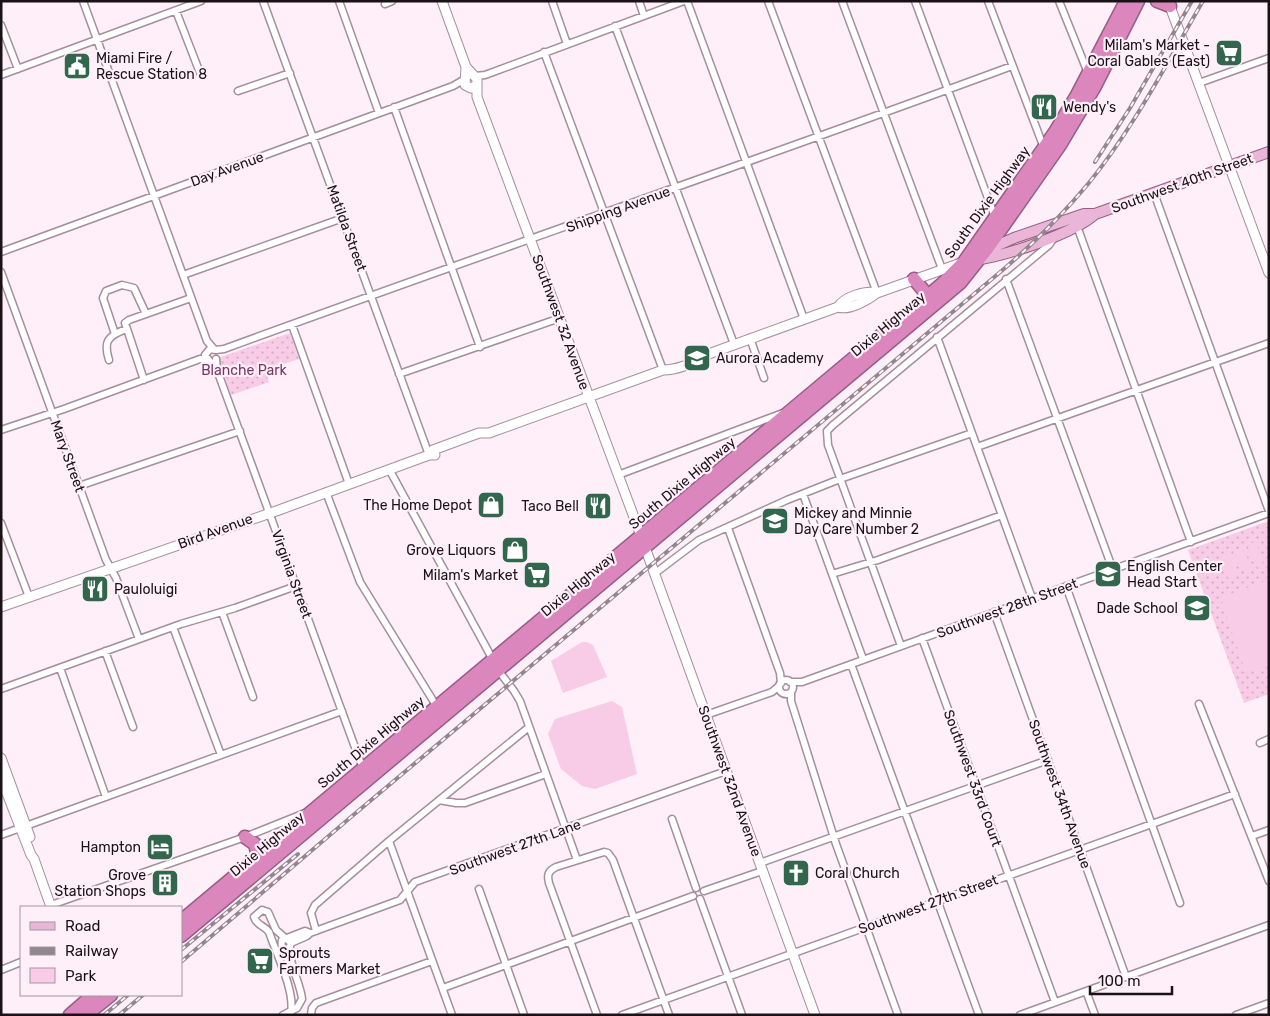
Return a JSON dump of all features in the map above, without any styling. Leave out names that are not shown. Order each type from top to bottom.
[{"type":"highway","points":[[1133,3],[1149,1]]},
{"type":"highway","points":[[1157,1],[1169,4]]},
{"type":"highway","name":"South Dixie Highway","points":[[983,255],[1047,154],[1065,116],[1088,75],[1133,3]]},
{"type":"highway","name":"South Dixie Highway","points":[[643,541],[761,427],[792,410],[926,298],[964,262],[995,218],[1047,154],[1071,128],[1094,88],[1133,3]]},
{"type":"highway","name":"Dixie Highway","points":[[182,935],[367,773],[643,541],[949,293],[983,255]]},
{"type":"highway","points":[[914,279],[924,291],[926,298]]},
{"type":"highway","name":"South Dixie Highway","points":[[182,920],[313,810],[367,773],[437,707],[495,665]]},
{"type":"highway","points":[[245,837],[254,843],[258,857]]},
{"type":"highway","points":[[70,1015],[109,996]]},
{"type":"main road","name":"Southwest 40th Street","points":[[964,262],[983,255],[1014,238],[1084,214],[1095,214],[1269,152]]},
{"type":"main road","name":"Southwest 40th Street","points":[[983,255],[1017,250],[1086,222],[1095,214]]},
{"type":"street","points":[[1,430],[212,355],[83,1]]},
{"type":"street","points":[[1,74],[201,1]]},
{"type":"street","name":"Matilda Street","points":[[264,1],[428,455]]},
{"type":"street","points":[[339,1],[379,113]]},
{"type":"street","points":[[385,4],[392,1]]},
{"type":"street","name":"Southwest 32 Avenue","points":[[442,1],[643,541]]},
{"type":"street","points":[[552,1],[567,44]]},
{"type":"street","points":[[639,1],[644,16]]},
{"type":"street","points":[[685,1],[747,162],[804,319]]},
{"type":"street","name":"Day Avenue","points":[[1,252],[685,1]]},
{"type":"street","points":[[768,1],[877,293]]},
{"type":"street","points":[[842,1],[942,269]]},
{"type":"street","points":[[915,1],[995,218]]},
{"type":"street","points":[[988,1],[1047,154]]},
{"type":"street","points":[[1059,1],[1094,88]]},
{"type":"street","points":[[1169,4],[1269,273]]},
{"type":"street","points":[[176,10],[200,73]]},
{"type":"street","points":[[1,25],[18,69]]},
{"type":"street","points":[[615,26],[734,344]]},
{"type":"street","points":[[544,52],[663,370]]},
{"type":"street","points":[[1199,83],[1269,58]]},
{"type":"street","name":"Shipping Avenue","points":[[212,355],[451,267],[604,214],[1012,66]]},
{"type":"street","points":[[238,91],[290,73]]},
{"type":"street","points":[[394,107],[480,346]]},
{"type":"street","points":[[1154,193],[1269,512]]},
{"type":"street","points":[[183,275],[343,218]]},
{"type":"street","points":[[1077,226],[1191,542]]},
{"type":"street","points":[[901,646],[828,445],[827,433],[833,425],[1049,245],[1057,235]]},
{"type":"street","name":"Bird Avenue","points":[[1,607],[428,455],[435,455],[481,438],[489,433],[663,370],[670,370],[699,360],[703,356],[750,338],[838,307],[842,309],[869,299],[877,293],[964,262]]},
{"type":"street","name":"Mary Street","points":[[1,272],[106,560],[111,568],[139,639]]},
{"type":"street","points":[[1006,279],[1113,570]]},
{"type":"street","points":[[115,334],[103,301],[103,293],[106,290],[119,285],[132,286],[137,290],[146,314]]},
{"type":"street","points":[[144,380],[124,325],[126,322],[191,298]]},
{"type":"street","points":[[399,374],[560,318]]},
{"type":"street","points":[[292,325],[349,484]]},
{"type":"street","points":[[109,360],[105,349],[106,344],[115,334],[126,329]]},
{"type":"street","points":[[937,337],[1032,598]]},
{"type":"street","points":[[750,338],[764,378]]},
{"type":"street","points":[[977,447],[1269,343]]},
{"type":"street","name":"Virginia Street","points":[[212,355],[342,711],[367,773]]},
{"type":"street","points":[[618,475],[761,427]]},
{"type":"street","points":[[79,486],[240,431]]},
{"type":"street","points":[[654,574],[693,543],[803,494],[840,479],[972,433]]},
{"type":"street","points":[[390,469],[495,665],[516,694],[577,860]]},
{"type":"street","points":[[326,492],[360,582],[437,707]]},
{"type":"street","points":[[803,494],[863,659]]},
{"type":"street","name":"Southwest 28th Street","points":[[787,692],[802,682],[863,659],[1191,542],[1269,512]]},
{"type":"street","points":[[832,574],[1002,515]]},
{"type":"street","points":[[1,523],[29,598]]},
{"type":"street","points":[[728,528],[784,683],[834,837],[898,1015]]},
{"type":"street","name":"Southwest 32nd Avenue","points":[[643,541],[815,1015]]},
{"type":"street","points":[[1,689],[173,627],[296,586]]},
{"type":"street","points":[[1066,586],[1180,903]]},
{"type":"street","points":[[222,612],[253,697]]},
{"type":"street","name":"Southwest 34th Avenue","points":[[994,612],[1126,976]]},
{"type":"street","points":[[173,627],[221,755]]},
{"type":"street","name":"Southwest 33rd Court","points":[[922,638],[1055,1002]]},
{"type":"street","points":[[105,651],[133,727]]},
{"type":"street","points":[[851,664],[979,1015]]},
{"type":"street","points":[[60,668],[106,797]]},
{"type":"street","name":"Southwest 28th Street","points":[[784,683],[802,682]]},
{"type":"street","points":[[784,683],[787,692]]},
{"type":"street","points":[[706,715],[772,692],[784,683]]},
{"type":"street","points":[[772,692],[787,692]]},
{"type":"street","points":[[1198,704],[1269,881]]},
{"type":"street","points":[[1,835],[342,711]]},
{"type":"street","points":[[313,932],[311,915],[314,906],[389,841],[529,727]]},
{"type":"street","points":[[1260,743],[1269,739]]},
{"type":"street","points":[[1,758],[23,827]]},
{"type":"street","points":[[443,988],[634,917],[703,896],[704,891],[834,837],[1048,760]]},
{"type":"street","name":"Southwest 27th Lane","points":[[291,944],[313,932],[400,900],[415,882],[726,771]]},
{"type":"street","points":[[439,800],[456,803],[465,802],[546,774]]},
{"type":"street","points":[[1,778],[35,853],[34,859],[51,906],[245,837],[313,810]]},
{"type":"street","name":"Southwest 27th Street","points":[[622,1015],[1008,874],[1235,794]]},
{"type":"street","points":[[672,819],[696,888],[693,892],[697,897],[742,1015]]},
{"type":"street","points":[[1252,836],[1269,830]]},
{"type":"street","points":[[389,841],[452,1015]]},
{"type":"street","points":[[597,1015],[549,883],[548,874],[553,869],[600,852],[608,853],[614,860],[669,1015]]},
{"type":"street","points":[[696,888],[701,888],[704,891]]},
{"type":"street","points":[[479,889],[524,1015]]},
{"type":"street","points":[[283,1015],[291,1012],[300,1004],[302,996],[291,963],[289,949],[291,944],[276,930],[268,912],[262,910],[256,914],[255,920],[269,932],[290,992],[291,1012]]},
{"type":"street","points":[[1020,1015],[1269,925]]},
{"type":"street","name":"Southwest 27th Lane","points":[[284,938],[305,932],[313,932]]},
{"type":"street","points":[[284,938],[281,941],[282,947],[286,958],[291,963]]},
{"type":"street","points":[[311,1011],[320,1002],[432,961]]},
{"type":"street","points":[[1,970],[20,962]]},
{"type":"street","points":[[1086,991],[1095,1015]]},
{"type":"street","points":[[1236,1015],[1269,1003]]},
{"type":"green space","name":"Blanche Park","points":[[290,333],[299,359],[265,370],[269,382],[231,395],[218,358]]},
{"type":"green space","points":[[1269,521],[1269,694],[1244,703],[1188,550]]},
{"type":"green space","points":[[1254,542],[1255,545],[1257,544],[1263,567],[1258,568],[1255,566],[1248,547],[1250,547],[1249,544]]},
{"type":"green space","points":[[1244,548],[1251,568],[1240,572],[1233,552]]},
{"type":"green space","points":[[1230,552],[1238,574],[1228,578],[1220,556]]},
{"type":"green space","points":[[1269,580],[1269,665],[1246,673],[1222,603],[1224,596]]},
{"type":"green space","points":[[582,642],[593,645],[607,677],[563,693],[551,661]]},
{"type":"green space","points":[[612,701],[622,707],[637,774],[595,789],[582,786],[561,769],[548,734],[555,719]]},
{"type":"railway","points":[[1095,162],[1130,108],[1192,1]]},
{"type":"railway","points":[[182,961],[1027,248],[1069,206],[1120,141],[1203,1]]},
{"type":"railway","points":[[182,949],[298,854]]},
{"type":"railway","points":[[104,1015],[127,996]]},
{"type":"railway","points":[[119,1015],[142,996]]},
{"type":"place","name":"Milam's Market - Coral Gables (East)","points":[[1229,53]]},
{"type":"place","name":"Miami Fire / Rescue Station 8","points":[[77,66]]},
{"type":"place","name":"Wendy's","points":[[1044,107]]},
{"type":"place","name":"Aurora Academy","points":[[697,358]]},
{"type":"place","name":"The Home Depot","points":[[491,505]]},
{"type":"place","name":"Taco Bell","points":[[598,506]]},
{"type":"place","name":"Mickey and Minnie Day Care Number 2","points":[[775,521]]},
{"type":"place","name":"Grove Liquors","points":[[515,550]]},
{"type":"place","name":"English Center Head Start","points":[[1108,574]]},
{"type":"place","name":"Milam's Market","points":[[537,575]]},
{"type":"place","name":"Pauloluigi","points":[[95,589]]},
{"type":"place","name":"Dade School","points":[[1197,608]]},
{"type":"place","name":"Hampton","points":[[160,847]]},
{"type":"place","name":"Coral Church","points":[[796,873]]},
{"type":"place","name":"Grove Station Shops","points":[[165,883]]},
{"type":"place","name":"Sprouts Farmers Market","points":[[260,961]]}]
